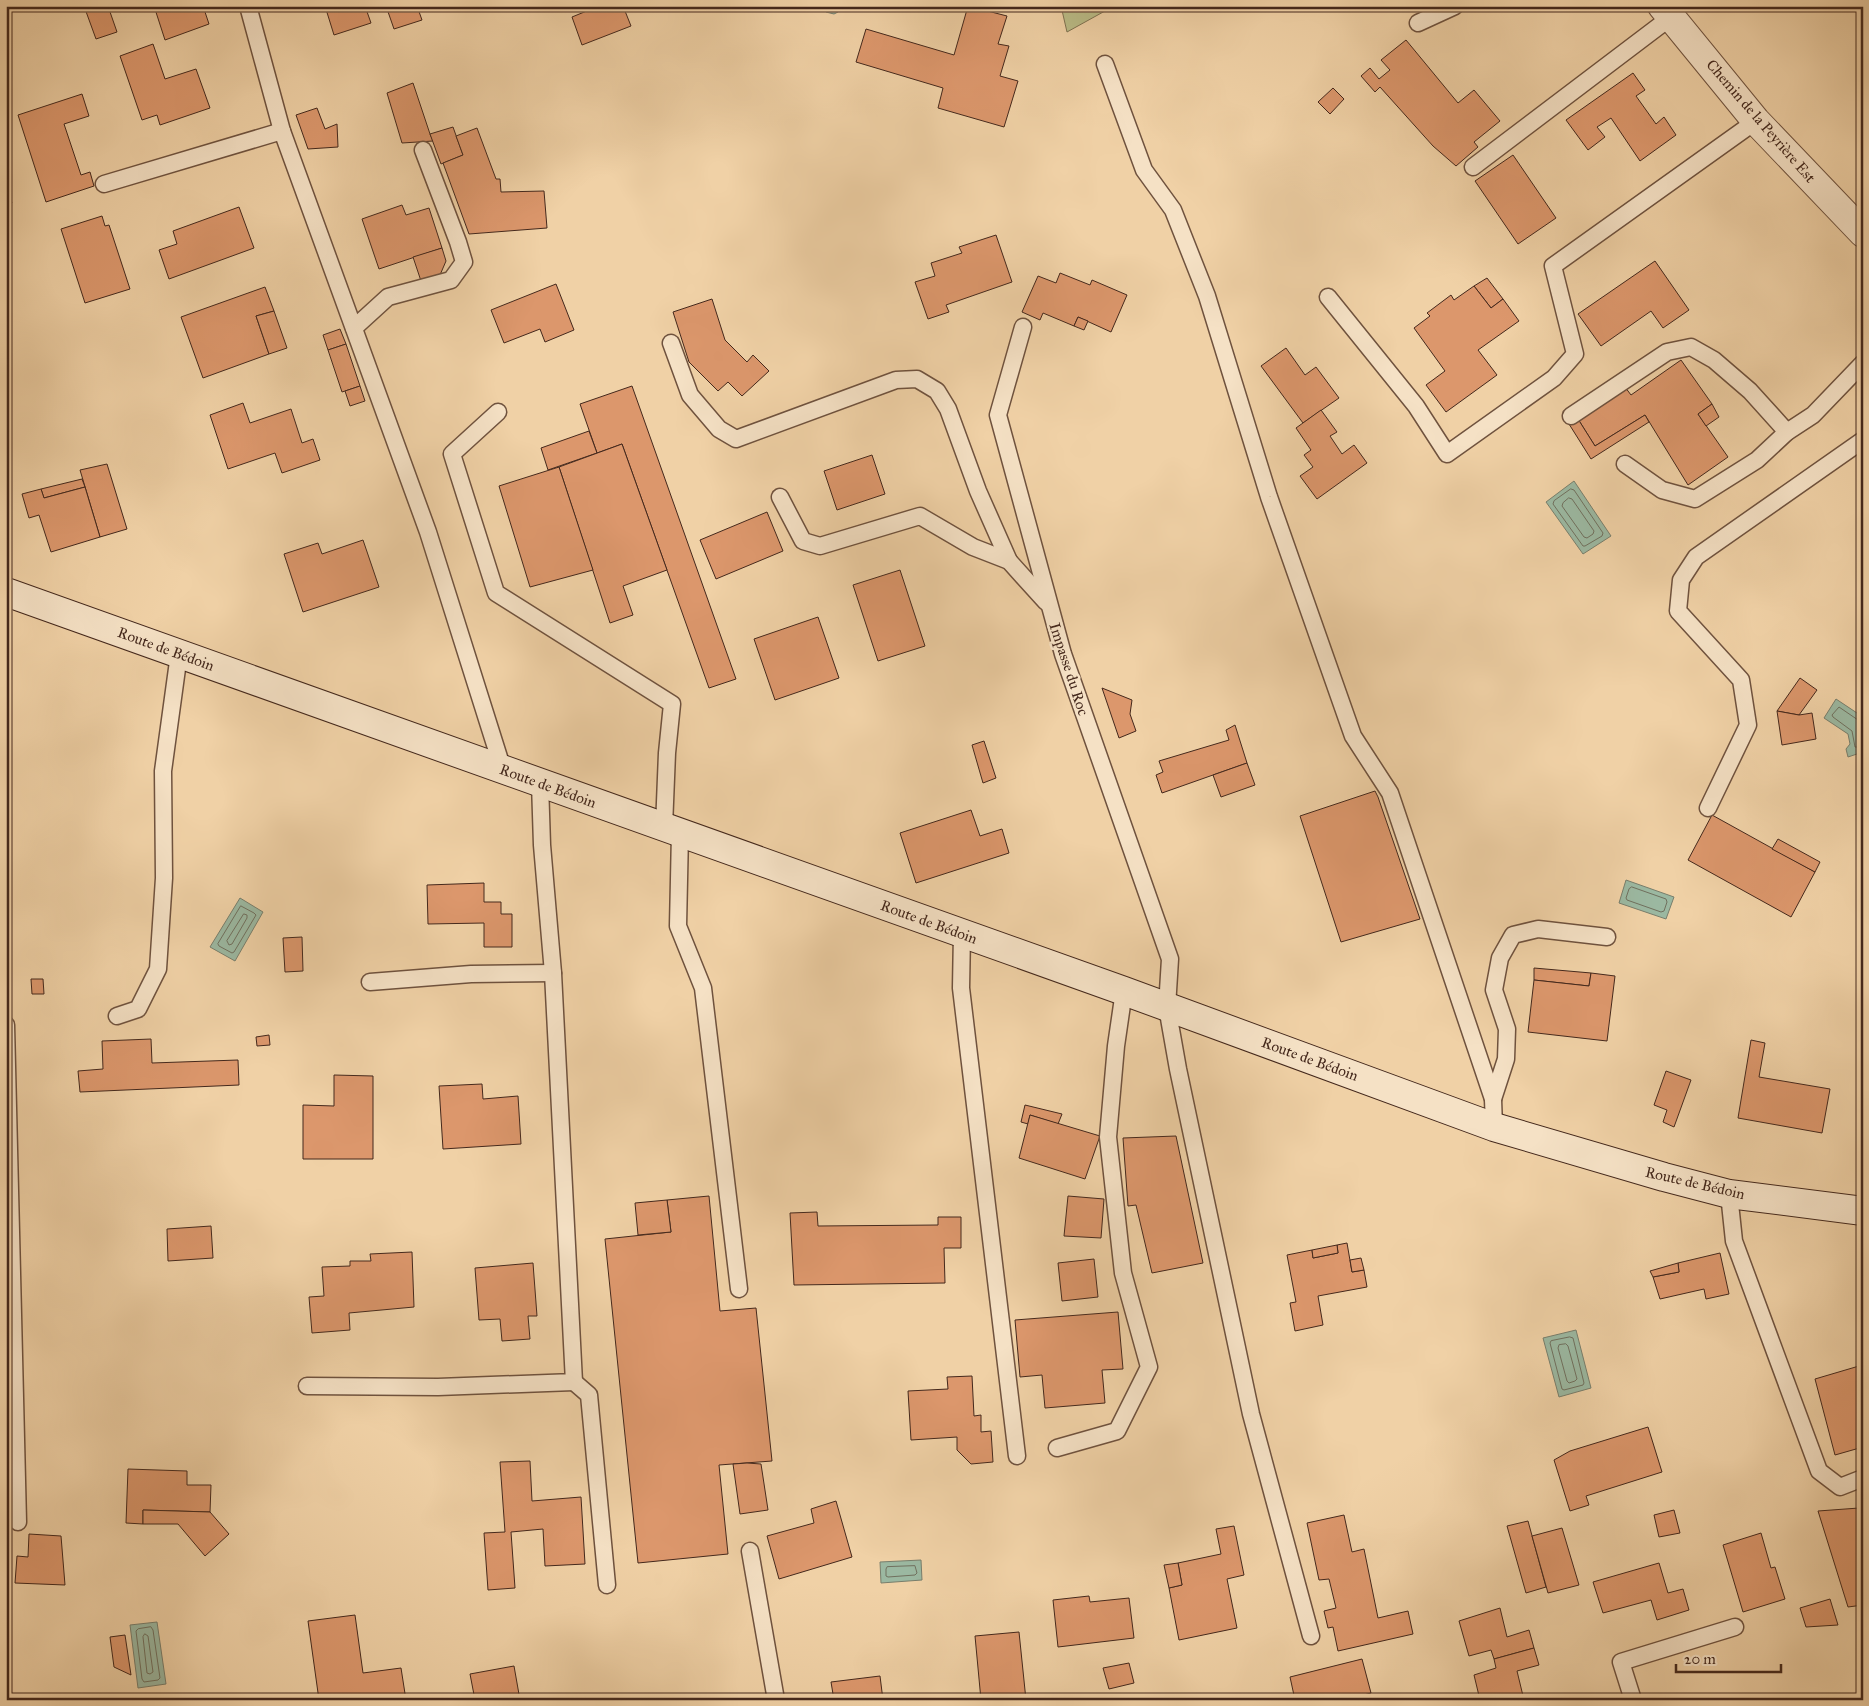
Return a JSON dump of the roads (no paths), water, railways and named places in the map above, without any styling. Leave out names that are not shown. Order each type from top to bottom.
[{"type":"main road","name":"Chemin de la Peyrière Est","points":[[1667,12],[1756,121],[1863,233]]},
{"type":"main road","name":"Route de Bédoin","points":[[6,592],[1167,1007],[1494,1127],[1645,1172],[1729,1194],[1863,1211]]},
{"type":"lane","points":[[248,6],[282,131],[428,532],[503,770]]},
{"type":"lane","points":[[1418,23],[1455,6]]},
{"type":"lane","points":[[1473,167],[1667,12]]},
{"type":"lane","points":[[1105,64],[1144,170],[1172,210],[1207,296],[1269,497],[1353,736],[1390,793],[1493,1100],[1494,1127]]},
{"type":"lane","points":[[1328,296],[1416,406],[1448,454],[1554,378],[1575,354],[1553,266],[1756,121]]},
{"type":"lane","points":[[104,184],[282,131]]},
{"type":"lane","points":[[354,328],[388,297],[452,280],[464,262],[423,150]]},
{"type":"lane","name":"Impasse du Roc","points":[[1023,327],[998,415],[1062,654],[1170,959],[1167,1007],[1178,1069],[1251,1414],[1311,1636]]},
{"type":"lane","points":[[671,343],[690,395],[719,429],[736,439],[896,380],[917,379],[936,391],[948,409],[978,490],[1009,561],[1049,606]]},
{"type":"lane","points":[[1571,416],[1667,352],[1691,347],[1714,360],[1750,391],[1787,432]]},
{"type":"lane","points":[[1625,464],[1662,490],[1695,499],[1758,460],[1787,432],[1813,415],[1863,363]]},
{"type":"lane","points":[[498,412],[452,454],[496,593],[672,704],[667,753],[678,926],[703,988],[739,1290]]},
{"type":"lane","points":[[1708,808],[1748,724],[1741,680],[1678,611],[1681,580],[1696,557],[1863,440]]},
{"type":"lane","points":[[780,497],[803,541],[820,546],[920,516],[973,547],[1009,561]]},
{"type":"lane","points":[[117,1016],[138,1009],[158,969],[164,878],[163,771],[179,654]]},
{"type":"lane","points":[[540,783],[542,845],[552,973],[574,1382]]},
{"type":"lane","points":[[1493,1100],[1506,1059],[1506,1029],[1494,990],[1500,958],[1513,935],[1538,929],[1607,937]]},
{"type":"lane","points":[[962,934],[961,988],[1017,1456]]},
{"type":"lane","points":[[370,982],[471,974],[552,973]]},
{"type":"lane","points":[[1056,1448],[1117,1430],[1149,1367],[1123,1273],[1108,1137],[1116,1046],[1124,992]]},
{"type":"lane","points":[[6,1025],[18,1522]]},
{"type":"lane","points":[[1729,1194],[1734,1241],[1819,1471],[1840,1487],[1863,1478]]},
{"type":"lane","points":[[307,1386],[438,1387],[574,1382],[589,1394],[607,1585]]},
{"type":"lane","points":[[750,1551],[776,1700]]},
{"type":"lane","points":[[1633,1700],[1621,1662],[1735,1627]]},
{"type":"water","points":[[824,6],[841,6],[838,12],[834,14],[826,12]]},
{"type":"water","points":[[1574,481],[1611,536],[1583,554],[1546,502]]},
{"type":"water","points":[[1836,699],[1863,717],[1863,752],[1848,757],[1846,749],[1850,744],[1848,734],[1824,718]]},
{"type":"water","points":[[1626,880],[1674,897],[1666,919],[1619,903]]},
{"type":"water","points":[[240,898],[263,912],[235,961],[210,947]]},
{"type":"water","points":[[1576,1330],[1591,1388],[1559,1397],[1543,1338]]},
{"type":"water","points":[[921,1560],[922,1580],[881,1583],[880,1562]]},
{"type":"water","points":[[157,1622],[166,1684],[138,1688],[130,1625]]}]
